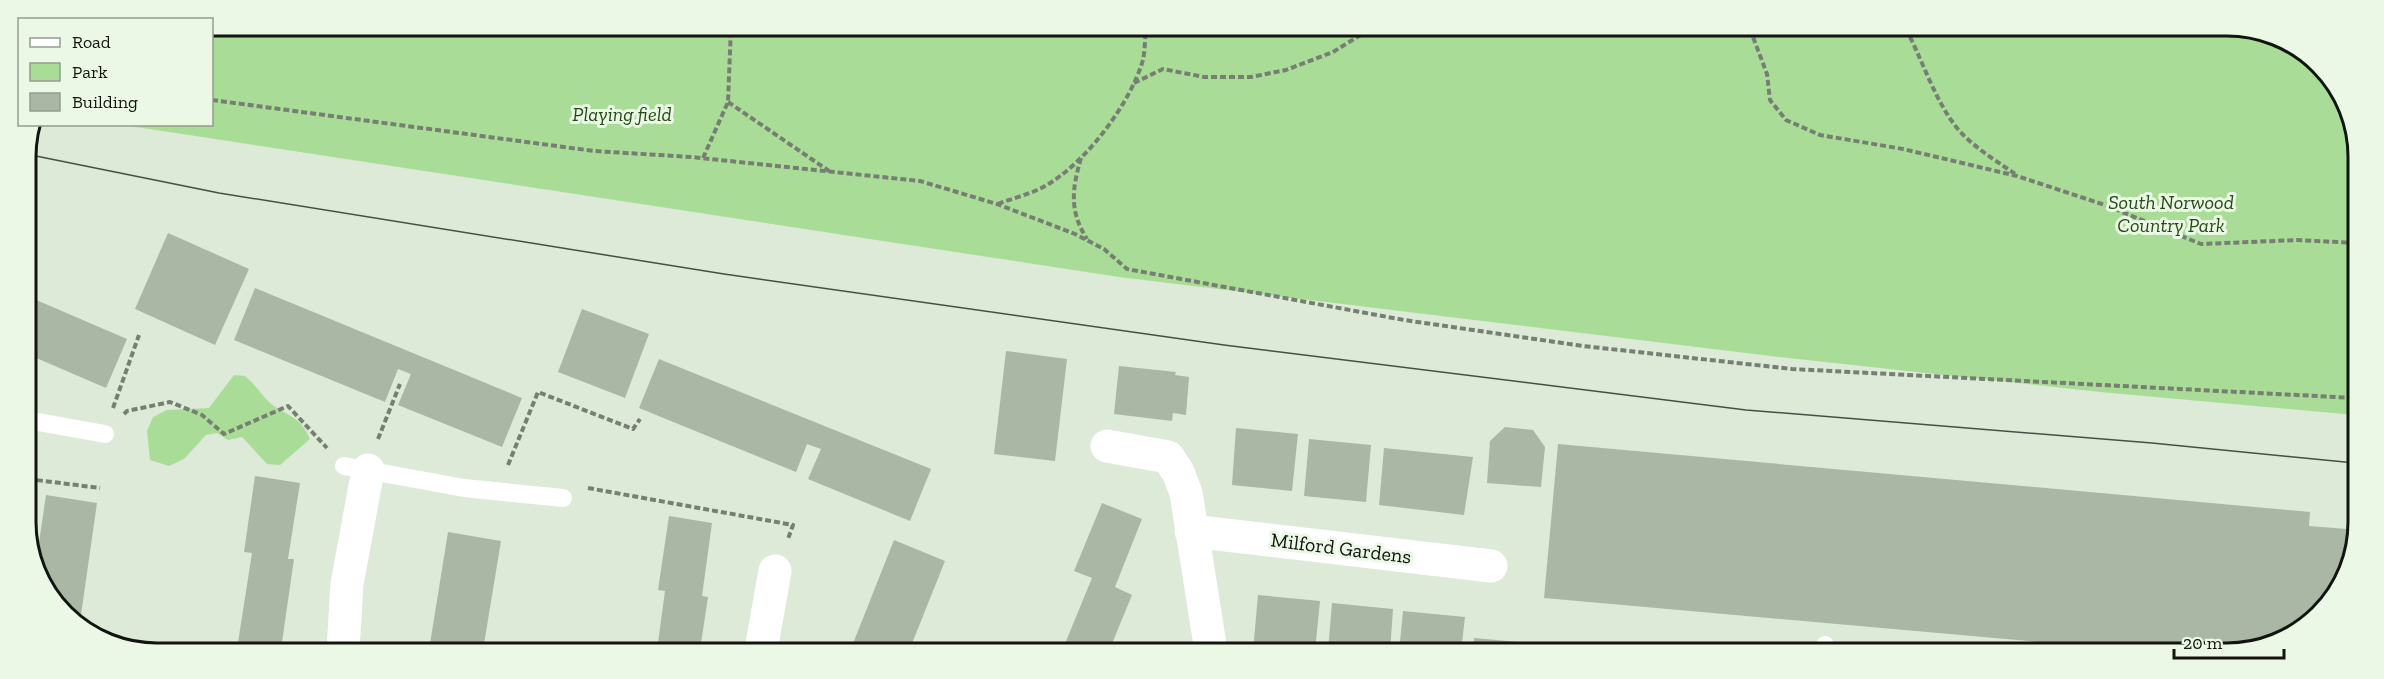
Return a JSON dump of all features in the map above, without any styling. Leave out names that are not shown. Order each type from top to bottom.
[{"type":"street","points":[[1107,446],[1168,457],[1178,472],[1186,493],[1210,643]]},
{"type":"street","points":[[343,643],[356,468]]},
{"type":"street","name":"Milford Gardens","points":[[1191,531],[1491,566]]},
{"type":"street","points":[[762,643],[775,571]]},
{"type":"lane","points":[[36,422],[105,434]]},
{"type":"lane","points":[[356,468],[496,492],[563,498]]},
{"type":"path","points":[[703,158],[728,102],[730,36]]},
{"type":"path","points":[[997,204],[1045,186],[1082,157],[1114,117],[1134,83],[1143,58],[1145,36]]},
{"type":"path","points":[[1134,83],[1163,69],[1204,77],[1251,76],[1286,70],[1333,52],[1359,36]]},
{"type":"path","points":[[1753,36],[1767,74],[1770,100],[1786,120],[1820,135],[1903,149],[2018,176],[2105,205],[2201,244],[2297,240],[2348,243]]},
{"type":"path","points":[[1909,36],[1933,87],[1957,127],[1979,149],[2018,176]]},
{"type":"path","points":[[213,100],[594,151],[703,158],[920,181],[997,204],[1088,241],[1104,249],[1127,269],[1404,320],[1583,346],[1792,369],[2348,398]]},
{"type":"path","points":[[728,102],[829,171]]},
{"type":"path","points":[[1082,157],[1076,183],[1074,208],[1075,218],[1088,241]]},
{"type":"path","points":[[105,434],[139,335]]},
{"type":"path","points":[[105,434],[127,411],[170,402],[202,415],[224,434],[288,406],[356,468],[400,384]]},
{"type":"path","points":[[496,492],[538,392],[633,429],[640,419]]},
{"type":"path","points":[[36,480],[100,488]]},
{"type":"path","points":[[563,498],[583,488],[794,525],[775,571]]},
{"type":"green space","name":"South Norwood Country Park","points":[[213,36],[2242,37],[2266,42],[2294,56],[2307,66],[2328,90],[2342,118],[2348,157],[2348,414],[2100,392],[1779,357],[1119,277],[130,126],[213,126]]},
{"type":"green space","points":[[234,375],[245,376],[268,401],[301,424],[310,439],[280,465],[267,464],[242,437],[228,440],[217,433],[206,435],[184,459],[169,466],[150,460],[147,431],[153,417],[167,410],[209,408]]},
{"type":"building","points":[[168,233],[249,269],[215,345],[135,309]]},
{"type":"building","points":[[255,288],[522,398],[502,447],[398,405],[411,374],[398,369],[385,402],[234,340]]},
{"type":"building","points":[[36,300],[127,339],[106,388],[36,358]]},
{"type":"building","points":[[582,309],[649,334],[625,398],[558,372]]},
{"type":"building","points":[[1006,351],[1067,359],[1055,461],[994,454]]},
{"type":"building","points":[[659,359],[931,469],[910,521],[808,479],[821,449],[807,444],[796,472],[639,408]]},
{"type":"building","points":[[1119,366],[1176,372],[1175,375],[1189,377],[1186,415],[1173,413],[1172,421],[1114,414]]},
{"type":"building","points":[[1505,427],[1533,430],[1545,447],[1541,487],[1487,483],[1490,441]]},
{"type":"building","points":[[1236,428],[1298,434],[1292,491],[1232,485]]},
{"type":"building","points":[[1309,439],[1371,445],[1366,502],[1304,496]]},
{"type":"building","points":[[1558,444],[2310,512],[2309,526],[2347,529],[2344,553],[2339,568],[2318,602],[2294,623],[2273,634],[2235,643],[2050,643],[1544,598]]},
{"type":"building","points":[[1384,448],[1473,457],[1464,515],[1379,505]]},
{"type":"building","points":[[255,476],[300,483],[288,559],[294,559],[282,643],[238,643],[252,553],[244,552]]},
{"type":"building","points":[[46,495],[97,503],[81,616],[56,589],[42,561],[38,547]]},
{"type":"building","points":[[1102,503],[1142,519],[1115,587],[1132,595],[1112,643],[1065,643],[1092,578],[1074,571]]},
{"type":"building","points":[[669,516],[712,523],[702,596],[708,597],[701,643],[658,643],[665,591],[658,590]]},
{"type":"building","points":[[448,532],[501,541],[484,643],[430,643]]},
{"type":"building","points":[[894,540],[945,561],[912,643],[853,643]]},
{"type":"building","points":[[1258,595],[1320,601],[1316,643],[1254,643]]},
{"type":"building","points":[[1332,603],[1393,609],[1391,643],[1329,643]]},
{"type":"building","points":[[1403,611],[1465,617],[1462,643],[1400,643]]},
{"type":"building","points":[[1474,638],[1519,642],[1519,643],[1474,643]]},
{"type":"tram line","points":[[36,156],[219,193],[724,274],[1224,345],[1746,410],[2152,443],[2348,462]]},
{"type":"park label","name":"Playing field","points":[[622,114]]}]
